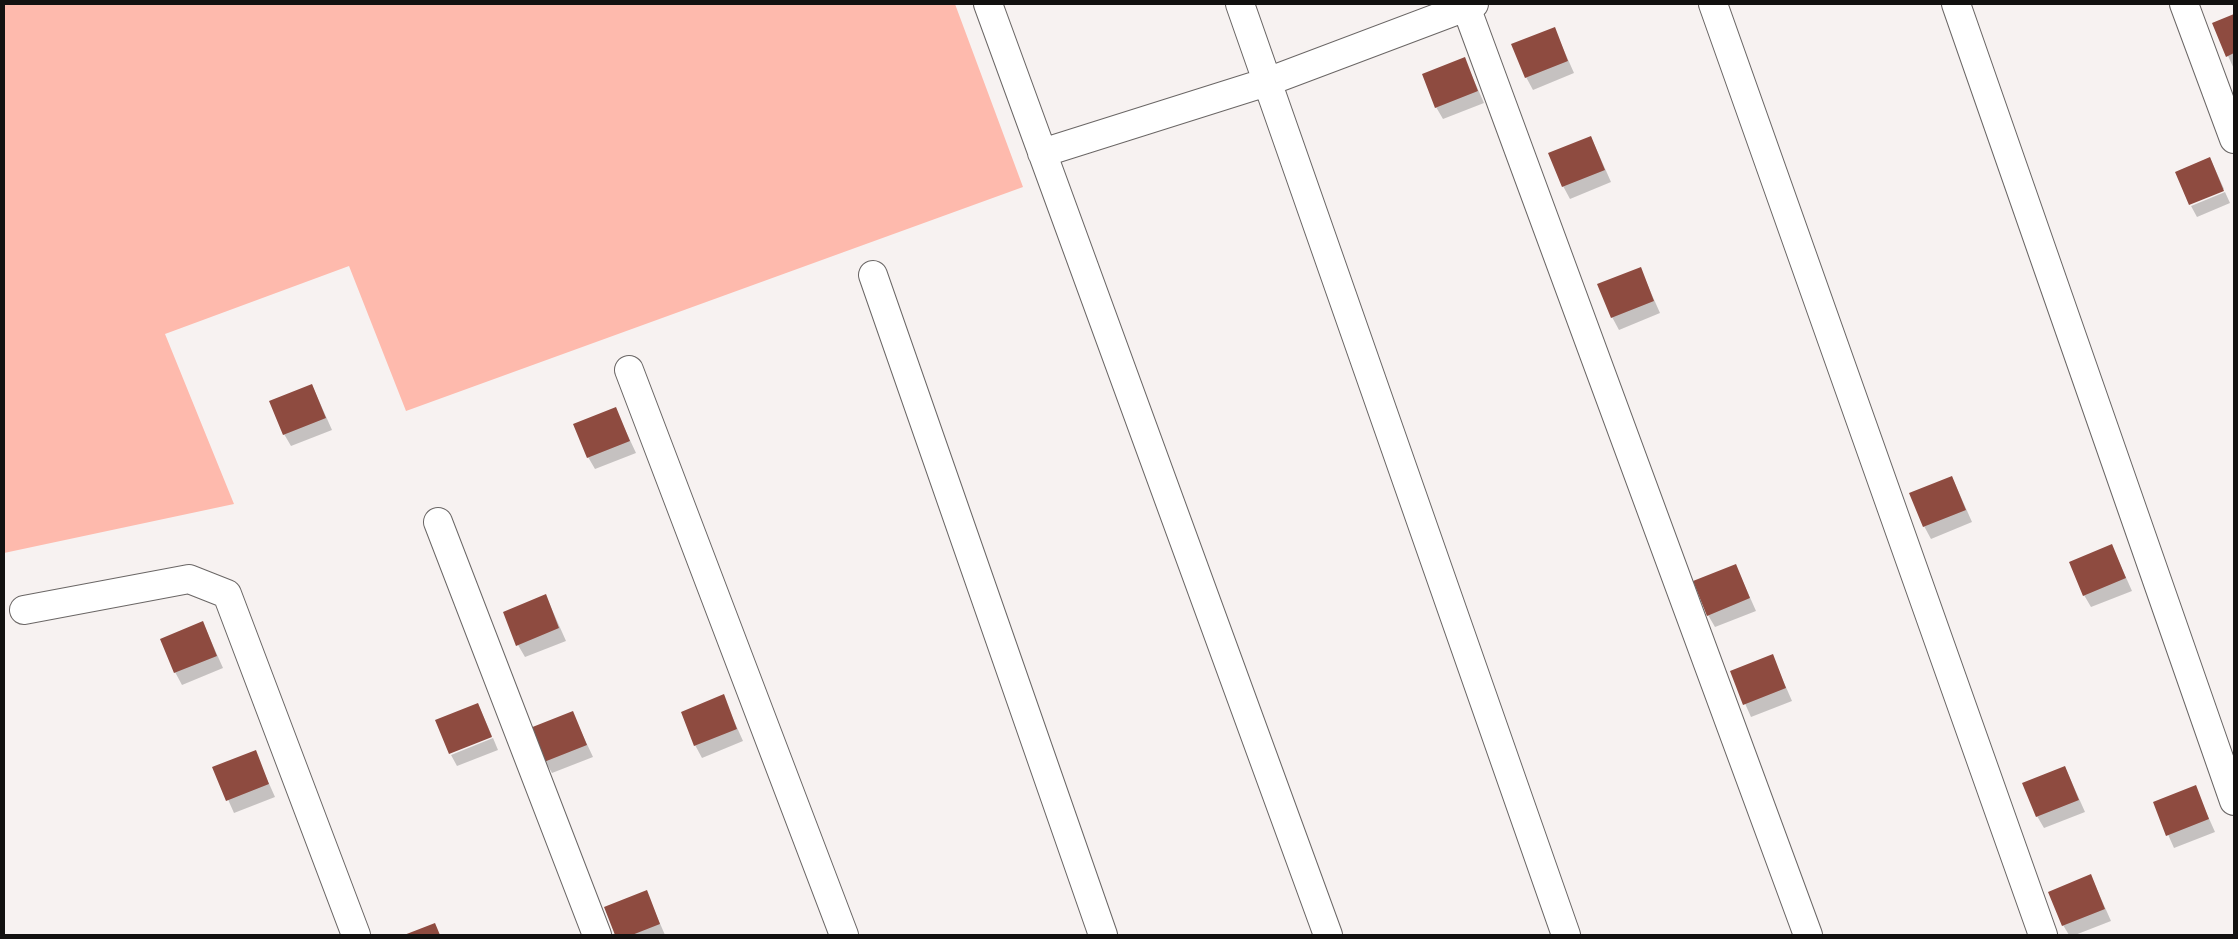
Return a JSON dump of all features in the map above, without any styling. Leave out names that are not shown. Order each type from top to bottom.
[{"type":"street","points":[[988,4],[1328,935]]},
{"type":"street","points":[[1240,4],[1566,935]]},
{"type":"street","points":[[1713,4],[2043,935]]},
{"type":"street","points":[[1956,4],[2234,801]]},
{"type":"street","points":[[2184,4],[2234,139]]},
{"type":"street","points":[[1042,153],[1267,82],[1468,5],[1808,935]]},
{"type":"street","points":[[873,275],[1103,935]]},
{"type":"street","points":[[629,370],[844,935]]},
{"type":"street","points":[[438,522],[598,935]]},
{"type":"street","points":[[24,610],[189,579],[227,594],[356,935]]},
{"type":"shaded area","points":[[4,4],[955,4],[1023,187],[406,411],[349,266],[165,334],[234,504],[4,553]]},
{"type":"building","points":[[2234,14],[2234,53],[2226,57],[2212,23]]},
{"type":"building","points":[[1555,27],[1568,61],[1525,78],[1511,44]]},
{"type":"building","points":[[1465,57],[1478,91],[1435,108],[1422,74]]},
{"type":"building","points":[[1591,136],[1605,170],[1562,187],[1548,153]]},
{"type":"building","points":[[2210,157],[2224,191],[2189,205],[2175,172]]},
{"type":"building","points":[[1641,267],[1654,301],[1611,318],[1597,284]]},
{"type":"building","points":[[312,384],[326,418],[283,435],[269,401]]},
{"type":"building","points":[[616,407],[630,441],[587,458],[573,424]]},
{"type":"building","points":[[1952,476],[1966,510],[1923,527],[1909,493]]},
{"type":"building","points":[[2112,544],[2126,578],[2083,596],[2069,562]]},
{"type":"building","points":[[1736,564],[1750,598],[1707,616],[1693,581]]},
{"type":"building","points":[[546,594],[559,628],[516,646],[503,612]]},
{"type":"building","points":[[203,621],[217,656],[174,673],[160,639]]},
{"type":"building","points":[[1773,654],[1786,688],[1743,705],[1730,671]]},
{"type":"building","points":[[724,694],[737,729],[694,746],[681,712]]},
{"type":"building","points":[[478,703],[492,737],[449,754],[435,720]]},
{"type":"building","points":[[573,711],[587,745],[544,762],[530,728]]},
{"type":"building","points":[[256,750],[269,784],[226,801],[212,767]]},
{"type":"building","points":[[2065,766],[2079,800],[2036,817],[2022,783]]},
{"type":"building","points":[[2196,785],[2209,819],[2166,836],[2153,802]]},
{"type":"building","points":[[2091,874],[2105,909],[2062,926],[2048,892]]},
{"type":"building","points":[[647,890],[660,924],[632,935],[615,935],[604,907]]},
{"type":"building","points":[[435,923],[440,935],[404,935]]}]
